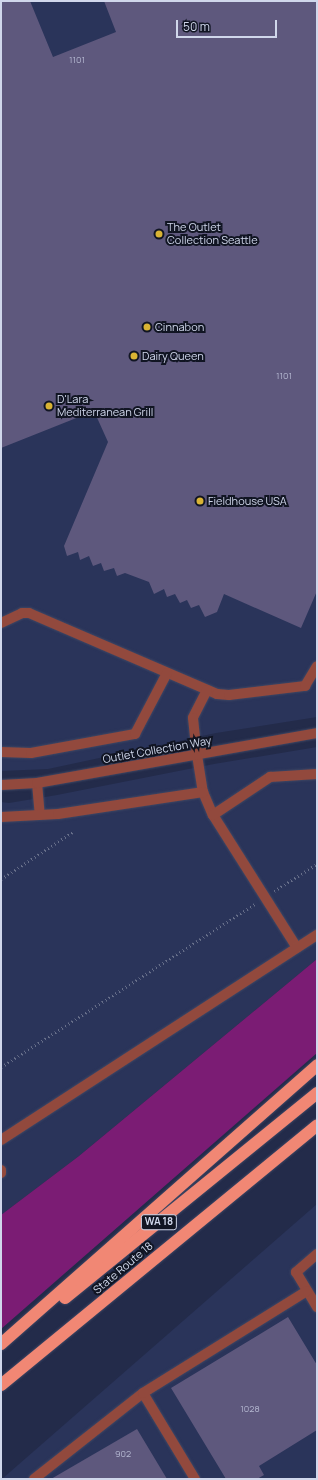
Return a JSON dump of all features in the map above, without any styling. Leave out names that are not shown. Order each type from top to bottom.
[{"type":"highway","points":[[1,1344],[317,1064]]},
{"type":"highway","name":"State Route 18","points":[[1,1350],[317,1093]]},
{"type":"highway","name":"State Route 18","points":[[1,1385],[317,1125]]},
{"type":"highway","points":[[223,1201],[317,1134]]},
{"type":"street","points":[[1,623],[22,613],[29,614],[217,694],[228,695],[305,686],[317,666]]},
{"type":"street","points":[[1,752],[31,753],[135,734],[167,673]]},
{"type":"street","points":[[207,690],[194,718],[197,755],[203,792],[212,815],[297,948]]},
{"type":"street","name":"Outlet Collection Way","points":[[1,785],[36,783],[317,733]]},
{"type":"street","points":[[212,815],[270,777],[317,774]]},
{"type":"street","points":[[36,783],[40,815]]},
{"type":"street","points":[[1,817],[40,815],[203,792]]},
{"type":"street","points":[[1,1140],[317,935]]},
{"type":"street","points":[[317,1254],[296,1272],[317,1307]]},
{"type":"street","points":[[34,1479],[143,1393],[307,1291]]},
{"type":"street","points":[[143,1393],[195,1479]]},
{"type":"path","points":[[1,879],[74,831]]},
{"type":"path","points":[[1,1068],[317,864]]},
{"type":"shaded area","name":"The Outlet Collection Seattle","points":[[1,1],[317,1],[317,717],[216,733],[48,769],[1,771]]},
{"type":"shaded area","points":[[317,747],[317,959],[79,1156],[1,1215],[1,802],[9,803],[57,795],[214,764]]},
{"type":"shaded area","points":[[317,959],[317,1053],[1,1329],[1,1215],[79,1156]]},
{"type":"shaded area","points":[[317,1204],[317,1479],[2,1479]]},
{"type":"building","name":"The Outlet Collection Seattle","points":[[1,1],[30,1],[53,57],[116,32],[104,1],[317,1],[317,591],[301,628],[224,594],[217,612],[205,617],[199,605],[191,608],[187,600],[180,603],[175,594],[167,597],[164,589],[154,594],[149,582],[125,573],[117,576],[114,568],[104,571],[101,563],[93,566],[89,556],[80,560],[78,552],[67,556],[64,546],[108,442],[94,411],[1,448]]},
{"type":"building","points":[[288,1317],[317,1365],[317,1430],[259,1466],[264,1475],[257,1479],[226,1479],[171,1388]]},
{"type":"building","points":[[137,1429],[167,1479],[51,1479]]},
{"type":"place","name":"The Outlet Collection Seattle","points":[[159,234]]},
{"type":"place","name":"Cinnabon","points":[[147,327]]},
{"type":"place","name":"Dairy Queen","points":[[134,356]]},
{"type":"place","name":"D'Lara Mediterranean Grill","points":[[49,406]]},
{"type":"place","name":"Fieldhouse USA","points":[[200,501]]}]
